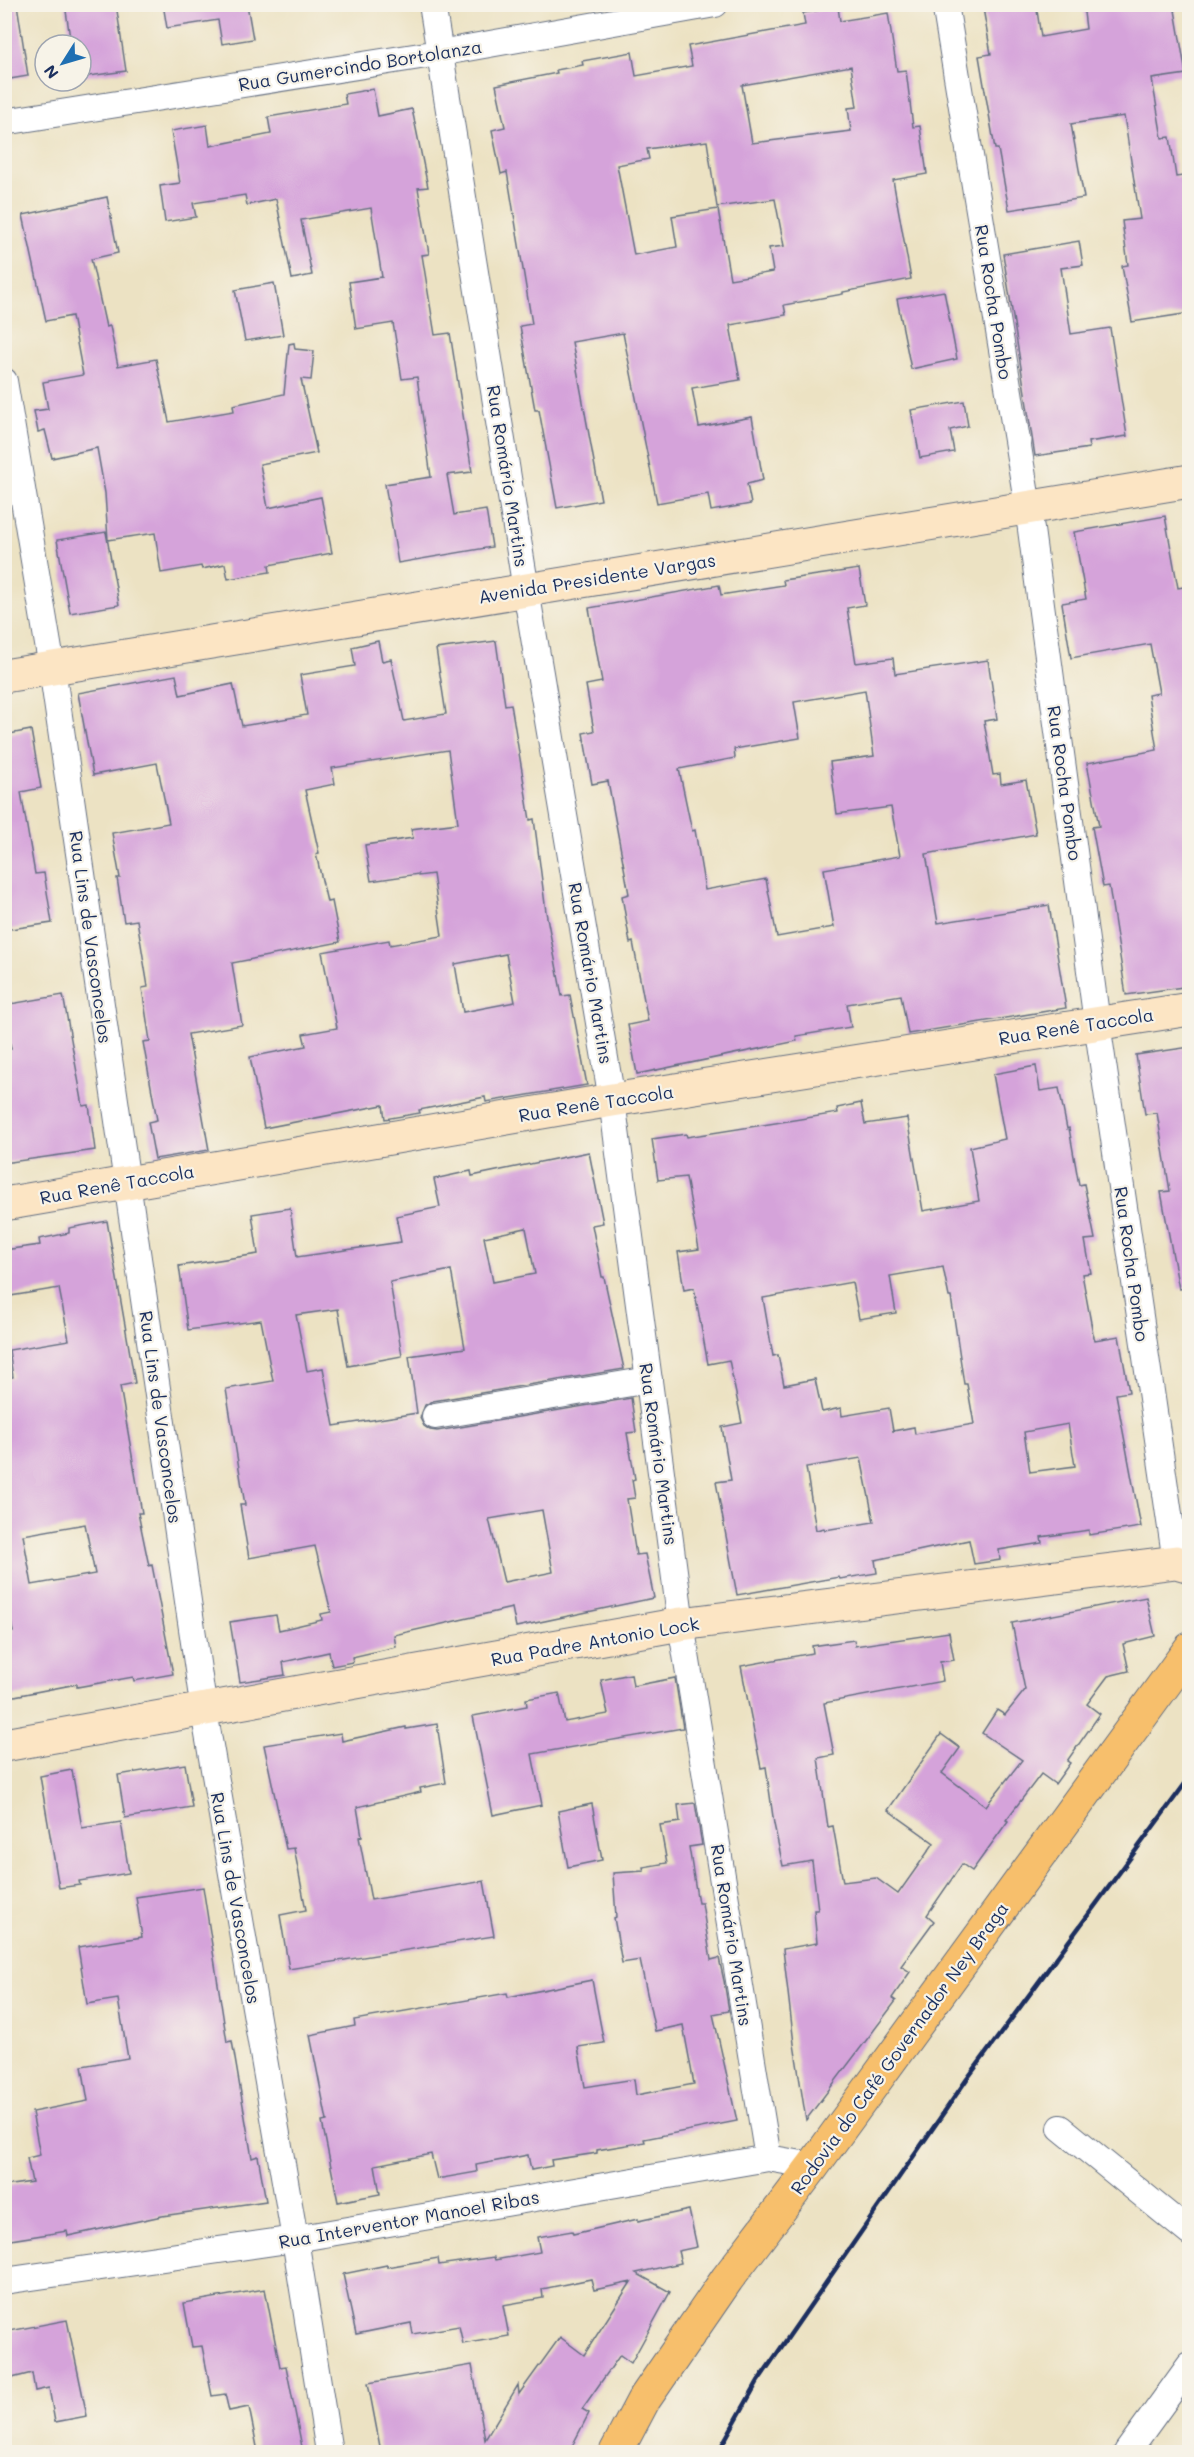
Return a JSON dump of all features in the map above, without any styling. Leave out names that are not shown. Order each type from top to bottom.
[{"type":"main road","name":"Avenida Presidente Vargas","points":[[4,676],[1190,481]]},
{"type":"main road","name":"Rua Renê Taccola","points":[[4,1204],[612,1100],[1190,1009]]},
{"type":"main road","name":"Rua Padre Antonio Lock","points":[[4,1745],[681,1624],[1183,1564]]},
{"type":"main road","name":"Rodovia do Café Governador Ney Braga","points":[[616,2452],[650,2392],[727,2280],[813,2166],[1190,1649]]},
{"type":"street","name":"Rua Romário Martins","points":[[432,4],[526,590],[612,1100],[681,1624],[768,2158]]},
{"type":"street","name":"Rua Gumercindo Bortolanza","points":[[4,122],[439,53],[715,4]]},
{"type":"street","name":"Rua Rocha Pombo","points":[[945,4],[1028,507],[1097,1023],[1183,1564]]},
{"type":"street","name":"Rua Lins de Vasconcelos","points":[[4,381],[52,668],[204,1711],[295,2239],[329,2452]]},
{"type":"street","points":[[435,1416],[649,1380]]},
{"type":"street","points":[[1061,2128],[1190,2233]]},
{"type":"street","name":"Rua Interventor Manoel Ribas","points":[[4,2281],[295,2239],[768,2158],[813,2166]]},
{"type":"street","points":[[1127,2452],[1190,2365]]},
{"type":"building","points":[[4,4],[17,4],[28,76],[4,80]]},
{"type":"building","points":[[65,4],[116,4],[126,71],[93,75],[93,33],[69,33]]},
{"type":"building","points":[[163,4],[247,4],[253,39],[222,44],[218,20],[167,28]]},
{"type":"building","points":[[1007,4],[1036,4],[1041,37],[1086,29],[1083,4],[1174,4],[1186,74],[1152,79],[1162,138],[1170,137],[1176,177],[1190,175],[1190,313],[1132,322],[1122,266],[1128,265],[1122,221],[1140,219],[1124,116],[1071,124],[1084,198],[1009,210],[998,149],[995,149],[979,56],[991,54],[983,8]]},
{"type":"building","points":[[838,7],[840,21],[888,13],[897,71],[906,70],[913,127],[920,126],[927,174],[893,180],[911,279],[784,305],[786,315],[730,325],[740,380],[692,388],[699,427],[752,417],[763,480],[747,484],[751,504],[711,511],[708,494],[657,503],[623,333],[572,342],[601,500],[557,508],[539,410],[535,410],[520,326],[532,324],[507,172],[501,174],[492,130],[505,127],[496,85],[557,73],[556,70],[583,65],[582,61],[632,52],[636,76],[692,66],[688,46],[805,25],[803,13]],"holes":[[[851,66],[857,107],[848,108],[851,131],[752,143],[742,85]],[[707,141],[717,207],[775,199],[784,246],[769,248],[773,272],[730,279],[718,209],[672,216],[677,247],[634,255],[617,165],[649,159],[647,149]]]},
{"type":"building","points":[[373,89],[378,116],[412,109],[428,187],[418,188],[429,254],[422,255],[435,335],[450,333],[472,472],[447,475],[454,515],[486,510],[492,547],[398,563],[385,484],[431,477],[417,377],[402,379],[393,323],[356,329],[349,282],[382,277],[371,208],[301,220],[312,275],[292,279],[276,199],[247,205],[245,195],[193,203],[196,217],[165,222],[160,186],[180,183],[171,131],[207,125],[210,146],[271,134],[268,117],[346,104],[344,94]]},
{"type":"building","points":[[107,197],[118,253],[91,259],[106,327],[110,326],[118,366],[156,359],[169,422],[234,411],[233,405],[284,394],[289,344],[294,343],[295,349],[314,351],[311,380],[301,379],[317,453],[260,464],[268,508],[321,497],[332,553],[269,565],[270,572],[228,579],[225,564],[161,573],[155,533],[108,540],[105,493],[97,448],[52,458],[45,430],[38,432],[34,411],[48,409],[43,382],[83,375],[72,316],[46,321],[23,215]]},
{"type":"building","points":[[1079,241],[1083,265],[1061,268],[1071,334],[1110,328],[1127,436],[1088,442],[1089,448],[1035,456],[1003,254]]},
{"type":"building","points":[[274,283],[283,335],[245,341],[235,290]]},
{"type":"building","points":[[944,291],[957,359],[911,369],[897,299]]},
{"type":"building","points":[[964,401],[968,426],[950,430],[954,452],[920,458],[911,410]]},
{"type":"building","points":[[1165,516],[1178,588],[1190,586],[1190,986],[1126,995],[1109,886],[1103,887],[1092,827],[1099,826],[1087,763],[1157,750],[1148,695],[1159,693],[1150,644],[1071,658],[1062,603],[1086,599],[1074,532]]},
{"type":"building","points":[[106,532],[119,605],[70,613],[57,540]]},
{"type":"building","points":[[859,569],[865,605],[847,608],[856,663],[893,658],[895,674],[988,660],[997,719],[984,721],[993,775],[1000,774],[1001,784],[1026,780],[1036,834],[926,854],[938,923],[1049,905],[1066,1008],[908,1034],[901,995],[847,1004],[851,1027],[796,1036],[797,1041],[637,1074],[628,1025],[648,1021],[622,896],[629,894],[608,781],[592,784],[583,733],[594,731],[586,685],[602,682],[589,608],[719,585],[721,595],[784,585],[783,580]],"holes":[[[865,690],[874,756],[830,762],[837,814],[891,807],[900,856],[824,869],[834,927],[777,937],[766,879],[705,890],[695,830],[692,831],[679,769],[735,758],[734,749],[800,738],[794,702]]]},
{"type":"building","points":[[378,641],[382,661],[391,659],[404,721],[446,714],[436,649],[496,641],[505,705],[511,704],[530,820],[534,819],[546,912],[562,996],[570,995],[587,1085],[486,1102],[485,1097],[385,1119],[383,1105],[264,1128],[250,1057],[306,1046],[303,1034],[337,1028],[322,952],[389,940],[390,945],[442,936],[433,874],[371,881],[365,845],[413,838],[411,829],[458,823],[448,750],[332,768],[335,784],[305,790],[327,902],[332,901],[340,942],[232,963],[242,1025],[188,1034],[209,1150],[155,1159],[148,1122],[157,1120],[143,1042],[150,1041],[142,988],[148,987],[137,920],[124,922],[117,878],[120,878],[112,833],[169,823],[157,763],[93,775],[78,693],[176,675],[180,695],[233,684],[242,726],[307,715],[300,675],[355,666],[352,647]],"holes":[[[506,954],[515,1002],[463,1012],[455,964]]]},
{"type":"building","points":[[31,730],[41,788],[21,792],[35,874],[44,873],[52,923],[4,930],[4,735]]},
{"type":"building","points":[[63,995],[83,1106],[89,1105],[95,1150],[4,1163],[4,1050],[11,1049],[4,1005]]},
{"type":"building","points":[[1190,1047],[1190,1288],[1179,1289],[1161,1192],[1170,1191],[1157,1113],[1145,1114],[1136,1055]]},
{"type":"building","points":[[1036,1066],[1040,1091],[1059,1088],[1079,1185],[1084,1184],[1095,1239],[1085,1240],[1091,1273],[1082,1274],[1093,1334],[1095,1340],[1119,1336],[1129,1392],[1116,1394],[1141,1527],[1089,1535],[1089,1530],[1041,1537],[1042,1543],[999,1550],[1000,1560],[974,1564],[969,1540],[875,1560],[877,1573],[840,1579],[839,1577],[737,1595],[716,1482],[731,1480],[722,1427],[742,1423],[729,1360],[708,1364],[694,1288],[684,1290],[678,1252],[699,1249],[686,1177],[658,1180],[652,1139],[686,1134],[687,1137],[838,1113],[837,1108],[861,1103],[865,1124],[907,1118],[923,1211],[979,1201],[970,1147],[1005,1139],[993,1074]],"holes":[[[943,1267],[949,1297],[951,1297],[964,1384],[967,1384],[974,1424],[915,1434],[914,1427],[893,1431],[889,1408],[842,1416],[841,1408],[822,1412],[815,1379],[784,1385],[778,1355],[773,1356],[763,1298],[852,1282],[859,1319],[896,1313],[890,1276]],[[1068,1424],[1075,1466],[1030,1472],[1024,1432]],[[861,1458],[874,1522],[816,1530],[806,1467]]]},
{"type":"building","points":[[589,1152],[603,1223],[592,1225],[624,1369],[433,1401],[425,1405],[420,1418],[424,1426],[437,1431],[631,1398],[636,1432],[627,1433],[635,1479],[632,1480],[635,1498],[627,1499],[636,1555],[645,1554],[654,1598],[516,1627],[512,1608],[394,1635],[396,1647],[352,1657],[353,1662],[332,1666],[329,1652],[283,1662],[285,1675],[240,1682],[230,1622],[276,1615],[279,1630],[322,1620],[321,1614],[331,1612],[315,1546],[249,1558],[240,1505],[245,1505],[226,1389],[273,1381],[261,1320],[188,1330],[179,1266],[258,1254],[252,1214],[290,1208],[297,1257],[401,1242],[396,1216],[440,1207],[434,1179],[471,1171],[472,1176]],"holes":[[[526,1228],[535,1274],[493,1282],[484,1237]],[[451,1270],[465,1348],[409,1356],[417,1413],[334,1426],[323,1368],[307,1371],[296,1315],[338,1309],[348,1366],[402,1356],[390,1282]],[[542,1510],[553,1572],[504,1582],[489,1519]]]},
{"type":"building","points":[[107,1221],[135,1383],[120,1386],[142,1513],[138,1513],[149,1566],[152,1565],[173,1674],[134,1681],[133,1677],[77,1687],[77,1684],[4,1698],[4,1634],[13,1632],[4,1587],[4,1379],[13,1377],[9,1350],[69,1340],[59,1288],[4,1297],[4,1250],[40,1245],[39,1239],[69,1233],[69,1228]],"holes":[[[85,1524],[95,1574],[32,1585],[23,1535]]]},
{"type":"building","points":[[1146,1597],[1155,1636],[1123,1644],[1129,1671],[1108,1676],[1087,1704],[1100,1714],[1067,1761],[1070,1763],[1055,1784],[1041,1774],[1006,1820],[1008,1821],[972,1871],[962,1864],[927,1915],[934,1921],[901,1966],[910,1972],[892,1998],[896,2001],[806,2120],[783,1949],[817,1943],[814,1910],[818,1910],[812,1861],[783,1866],[766,1767],[761,1768],[741,1666],[813,1653],[812,1646],[854,1640],[855,1646],[949,1632],[954,1660],[940,1662],[943,1681],[824,1703],[834,1755],[818,1758],[828,1827],[833,1826],[843,1882],[876,1878],[898,1894],[934,1843],[888,1810],[941,1734],[960,1748],[942,1773],[986,1806],[1022,1760],[982,1733],[997,1710],[1005,1715],[1025,1690],[1012,1623]]},
{"type":"building","points":[[631,1674],[633,1686],[675,1678],[683,1728],[532,1754],[542,1805],[493,1815],[473,1716],[527,1706],[526,1699],[559,1693],[565,1722],[608,1714],[601,1680]]},
{"type":"building","points":[[437,1724],[446,1783],[420,1788],[421,1792],[357,1807],[362,1836],[359,1837],[371,1900],[484,1881],[494,1936],[289,1969],[280,1915],[306,1910],[294,1848],[286,1849],[264,1745],[341,1733],[342,1741],[406,1727],[406,1729]]},
{"type":"building","points":[[185,1764],[192,1807],[125,1818],[118,1775]]},
{"type":"building","points":[[72,1770],[82,1828],[121,1822],[129,1873],[79,1881],[80,1885],[59,1888],[40,1776]]},
{"type":"building","points":[[695,1803],[702,1845],[689,1847],[698,1903],[702,1903],[711,1960],[719,1958],[724,1981],[729,2011],[713,2014],[737,2121],[644,2139],[645,2142],[597,2150],[597,2153],[551,2160],[552,2166],[531,2170],[528,2155],[476,2165],[477,2172],[437,2179],[431,2154],[375,2165],[380,2194],[338,2202],[322,2122],[327,2121],[310,2035],[355,2026],[354,2020],[507,1993],[508,1997],[592,1980],[604,2043],[578,2047],[585,2087],[634,2079],[636,2095],[694,2084],[683,2025],[655,2031],[640,1960],[622,1963],[614,1918],[616,1917],[613,1873],[644,1871],[643,1867],[667,1863],[660,1825],[680,1822],[678,1805]]},
{"type":"building","points":[[592,1804],[602,1860],[568,1867],[558,1811]]},
{"type":"building","points":[[203,1887],[227,2042],[232,2041],[252,2158],[258,2156],[266,2201],[162,2216],[68,2236],[67,2231],[4,2241],[4,2186],[32,2182],[27,2158],[40,2155],[32,2112],[88,2101],[82,2066],[128,2058],[118,1999],[87,2004],[78,1947],[142,1937],[136,1897]]},
{"type":"building","points":[[689,2210],[697,2247],[678,2251],[681,2263],[636,2273],[670,2292],[631,2363],[620,2355],[582,2409],[589,2413],[569,2452],[381,2452],[368,2383],[472,2365],[485,2440],[518,2385],[519,2394],[560,2337],[584,2355],[631,2282],[594,2290],[591,2279],[542,2289],[543,2298],[503,2305],[509,2336],[463,2344],[459,2326],[413,2334],[411,2323],[356,2334],[343,2274],[438,2258],[439,2265],[494,2257],[495,2260],[540,2252],[537,2237],[572,2231],[573,2234]]},
{"type":"building","points":[[265,2289],[280,2367],[286,2366],[303,2452],[258,2452],[249,2407],[229,2411],[225,2394],[212,2396],[202,2346],[192,2347],[184,2303]]},
{"type":"building","points":[[67,2320],[87,2416],[55,2422],[49,2388],[35,2391],[32,2373],[4,2380],[4,2332]]},
{"type":"railway","points":[[718,2452],[758,2381],[967,2079],[1190,1777]]}]
